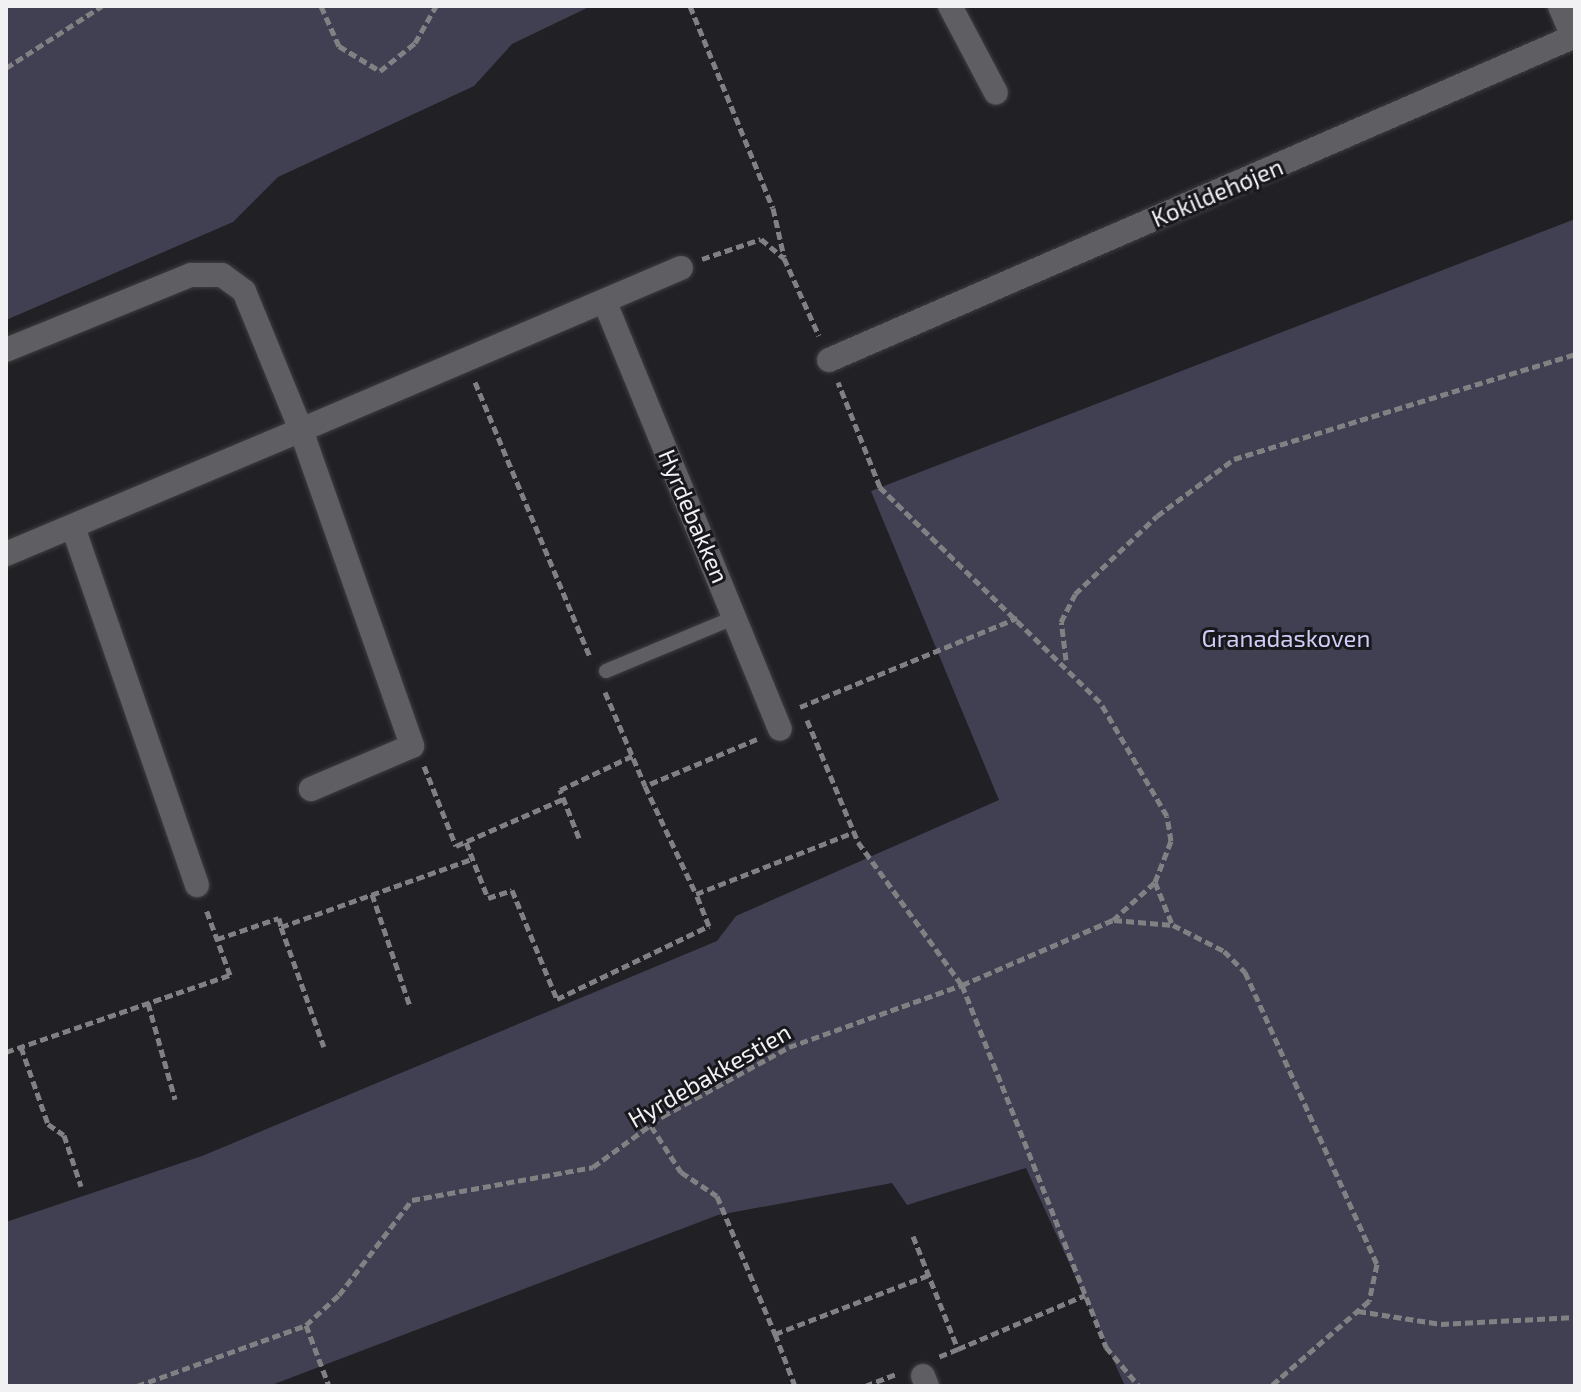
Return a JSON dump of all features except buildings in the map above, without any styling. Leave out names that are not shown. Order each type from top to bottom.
[{"type":"street","points":[[950,6],[996,93]]},
{"type":"street","name":"Kokildehøjen","points":[[829,360],[1573,37],[1560,6]]},
{"type":"street","points":[[6,554],[606,305],[681,268]]},
{"type":"street","points":[[6,350],[191,275],[222,275],[244,291],[301,430],[412,746],[311,789]]},
{"type":"street","name":"Hyrdebakken","points":[[606,305],[780,729]]},
{"type":"street","points":[[73,527],[197,885]]},
{"type":"lane","points":[[602,672],[736,617]]},
{"type":"path","points":[[6,68],[102,6]]},
{"type":"path","points":[[321,6],[339,46],[380,71],[415,43],[436,6]]},
{"type":"path","points":[[690,6],[773,208],[784,258],[880,487],[1066,661]]},
{"type":"path","points":[[681,268],[761,239],[784,258]]},
{"type":"path","points":[[1066,661],[1061,622],[1075,594],[1157,516],[1234,459],[1575,354]]},
{"type":"path","points":[[467,362],[602,672]]},
{"type":"path","points":[[805,705],[1017,618]]},
{"type":"path","name":"Hyrdebakkestien","points":[[137,1386],[306,1325],[339,1295],[412,1200],[593,1167],[651,1126],[789,1047],[962,985],[1113,920],[1155,882],[1171,841],[1167,816],[1135,757],[1066,661]]},
{"type":"path","points":[[466,842],[488,898],[512,890],[557,999],[709,926],[603,688]]},
{"type":"path","points":[[645,786],[807,719],[854,832],[962,985],[1106,1347],[1139,1386]]},
{"type":"path","points":[[412,746],[456,846],[563,799]]},
{"type":"path","points":[[579,838],[560,790],[632,756]]},
{"type":"path","points":[[696,894],[854,832]]},
{"type":"path","points":[[281,927],[472,859]]},
{"type":"path","points":[[1155,882],[1173,925]]},
{"type":"path","points":[[6,1052],[230,975],[197,885]]},
{"type":"path","points":[[372,894],[410,1006]]},
{"type":"path","points":[[217,939],[279,918],[324,1047]]},
{"type":"path","points":[[1113,920],[1173,925],[1224,951],[1264,1002],[1377,1264],[1369,1301],[1271,1386]]},
{"type":"path","points":[[148,1003],[175,1099]]},
{"type":"path","points":[[21,1047],[48,1124],[64,1135],[81,1186]]},
{"type":"path","points":[[651,1126],[681,1172],[717,1196],[795,1386]]},
{"type":"path","points":[[913,1236],[958,1349]]},
{"type":"path","points":[[775,1334],[929,1275]]},
{"type":"path","points":[[865,1386],[924,1375],[958,1349],[1085,1295]]},
{"type":"path","points":[[1358,1311],[1441,1324],[1575,1317]]},
{"type":"path","points":[[306,1325],[329,1386]]},
{"type":"green space","points":[[6,6],[591,6],[512,44],[474,86],[278,177],[233,222],[6,320]]},
{"type":"green space","name":"Granadaskoven","points":[[1575,219],[1575,1386],[1125,1386],[1026,1168],[907,1205],[892,1183],[718,1215],[269,1386],[6,1386],[6,1222],[202,1156],[717,941],[736,916],[999,800],[871,491]]}]
